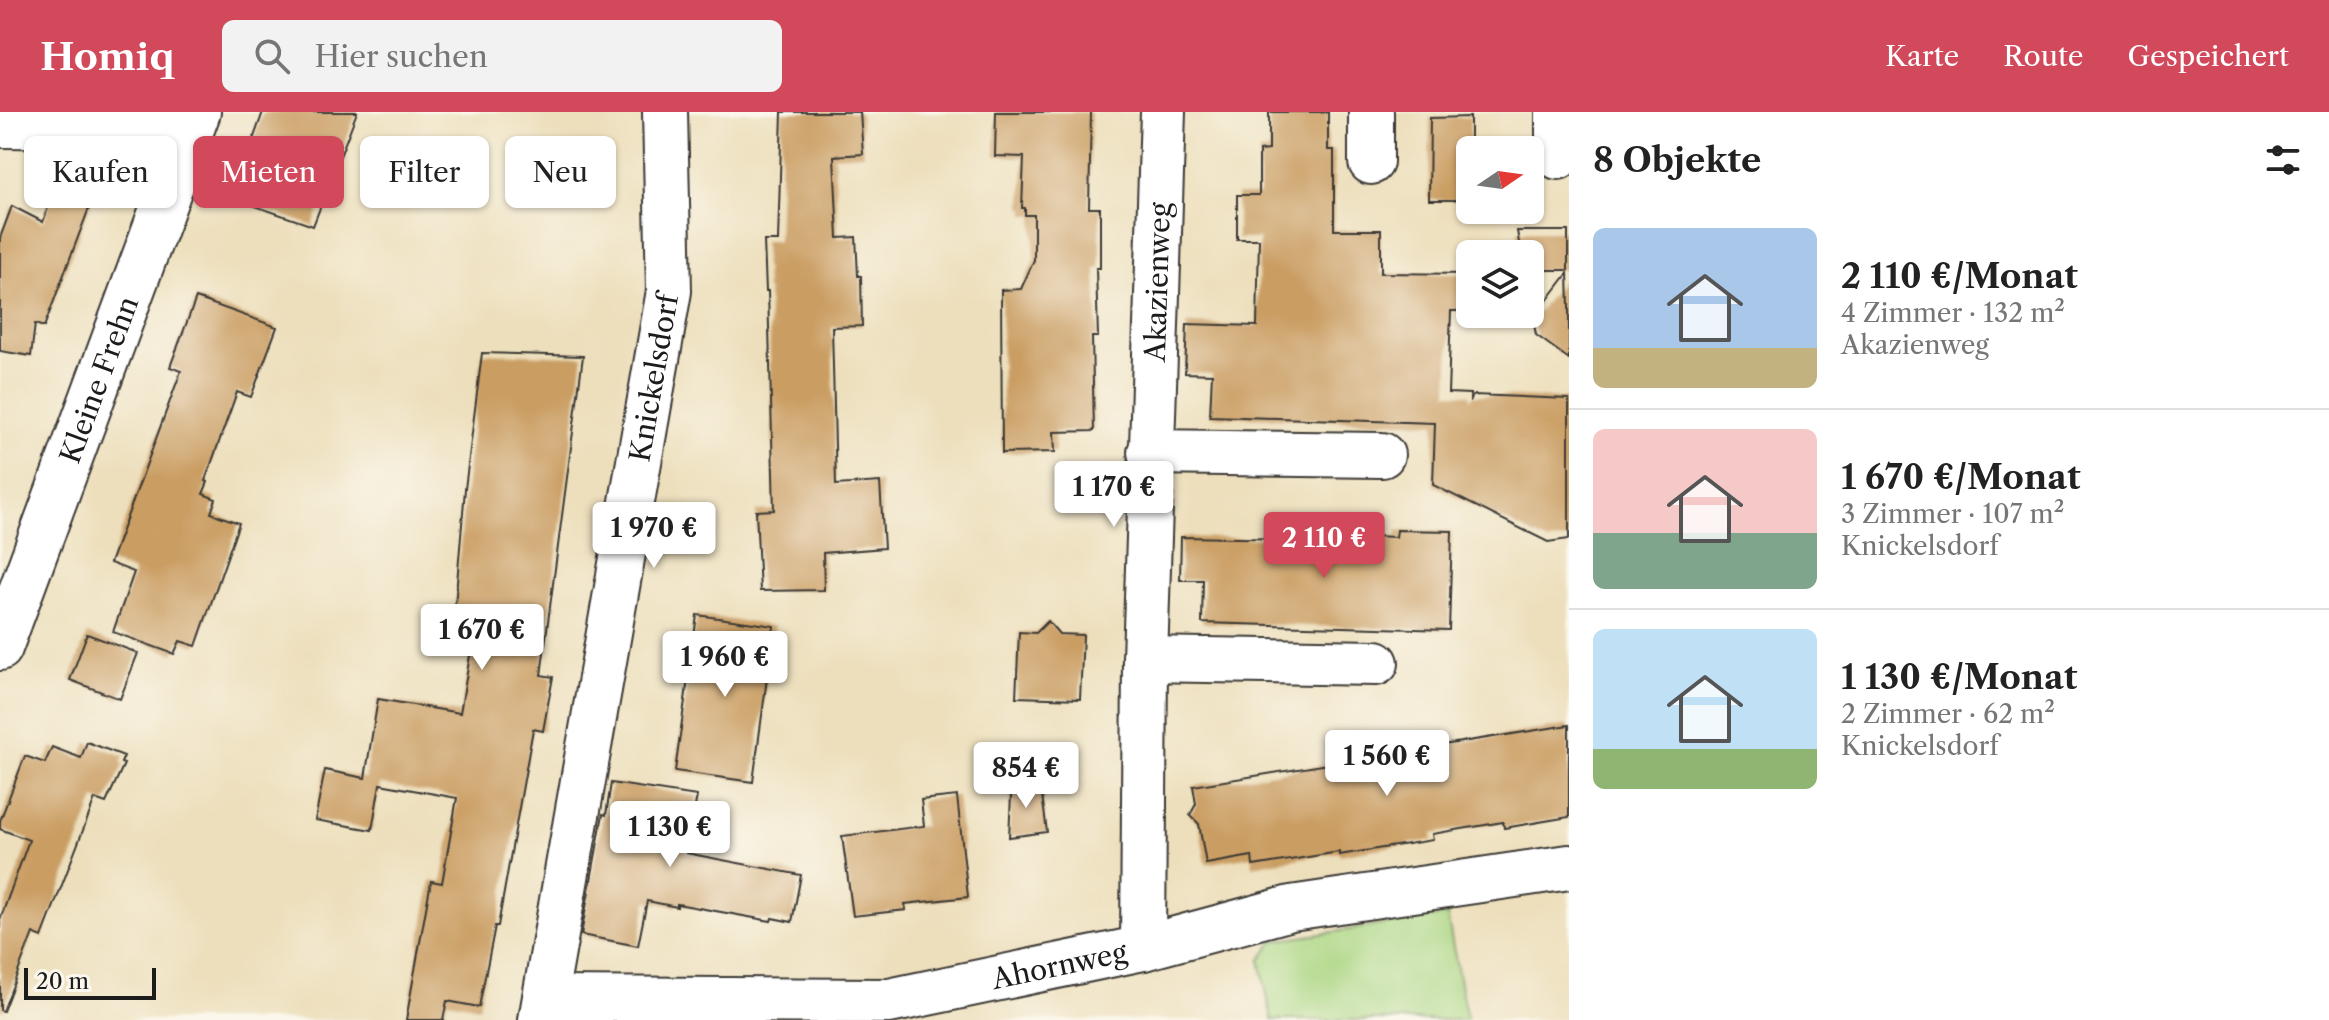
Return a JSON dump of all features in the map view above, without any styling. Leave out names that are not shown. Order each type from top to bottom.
[{"type":"street","name":"Knickelsdorf","points":[[543,1009],[669,291],[665,112]]},
{"type":"street","name":"Akazienweg","points":[[1143,948],[1145,659],[1163,112]]},
{"type":"street","points":[[1371,112],[1371,162]]},
{"type":"street","points":[[1558,112],[1558,157]]},
{"type":"street","points":[[0,125],[195,120]]},
{"type":"street","name":"Kleine Frehn","points":[[0,648],[195,120]]},
{"type":"street","points":[[1150,452],[1382,455]]},
{"type":"street","points":[[1145,659],[1376,663]]},
{"type":"street","name":"Ahornweg","points":[[543,1009],[889,1001],[1143,948],[1291,908],[1569,867]]},
{"type":"green space","points":[[1447,915],[1467,1020],[1272,1020],[1260,960],[1274,941]]},
{"type":"building","points":[[263,112],[357,112],[344,146],[344,136],[254,136]]},
{"type":"building","points":[[782,112],[860,112],[863,154],[834,156],[838,238],[856,237],[862,326],[832,327],[836,485],[880,482],[884,548],[823,553],[824,590],[760,591],[756,511],[774,510],[764,241],[778,241]]},
{"type":"building","points":[[996,112],[1091,112],[1089,208],[1100,208],[1100,268],[1096,268],[1098,337],[1092,337],[1094,431],[1054,432],[1055,452],[1002,453],[1001,290],[1021,289],[1034,260],[1034,215],[1025,215],[1025,208],[1022,208],[1024,157],[995,156]]},
{"type":"building","points":[[1269,112],[1328,112],[1328,150],[1334,150],[1334,230],[1381,230],[1381,273],[1456,274],[1456,311],[1451,311],[1448,393],[1470,394],[1470,400],[1474,395],[1569,399],[1569,539],[1548,542],[1433,485],[1435,423],[1210,416],[1212,374],[1185,373],[1187,324],[1257,326],[1259,239],[1237,239],[1237,195],[1259,195],[1259,151],[1269,150]]},
{"type":"building","points":[[1470,117],[1470,136],[1456,136],[1456,200],[1429,200],[1430,118]]},
{"type":"building","points":[[12,206],[43,222],[48,208],[89,208],[44,327],[35,324],[31,356],[0,351],[0,238]]},
{"type":"building","points":[[261,208],[320,208],[313,226]]},
{"type":"building","points":[[1517,231],[1568,231],[1568,270],[1544,270],[1544,240],[1519,240]]},
{"type":"building","points":[[1568,273],[1569,359],[1536,335],[1535,328],[1544,328],[1544,305]]},
{"type":"building","points":[[196,298],[277,327],[251,397],[237,392],[205,481],[208,482],[203,494],[216,499],[211,513],[239,523],[196,646],[180,641],[174,654],[113,632],[134,572],[110,563],[181,371],[170,367]]},
{"type":"building","points":[[482,353],[583,356],[541,675],[553,677],[543,731],[533,729],[498,926],[495,926],[479,1007],[447,1001],[443,1020],[406,1020],[431,881],[442,883],[457,798],[380,784],[372,830],[315,820],[325,770],[365,778],[378,699],[460,713],[476,621],[454,618],[465,489]]},
{"type":"building","points":[[1397,530],[1452,531],[1449,630],[1202,623],[1203,580],[1180,580],[1181,537],[1294,539],[1295,533],[1396,537]]},
{"type":"building","points":[[697,615],[774,626],[753,782],[675,771]]},
{"type":"building","points":[[1048,621],[1059,634],[1083,635],[1080,699],[1016,697],[1019,632],[1036,633]]},
{"type":"building","points":[[87,634],[138,653],[120,699],[70,680]]},
{"type":"building","points":[[1569,725],[1569,817],[1504,828],[1503,822],[1432,834],[1433,840],[1253,866],[1252,856],[1206,864],[1199,824],[1190,815],[1196,804],[1193,786],[1372,757],[1371,747],[1415,740],[1417,749]]},
{"type":"building","points":[[87,742],[124,756],[121,763],[124,764],[106,803],[95,799],[42,937],[33,933],[3,1011],[0,1010],[0,920],[29,840],[0,829],[0,821],[25,756],[45,763],[52,747],[81,758]]},
{"type":"building","points":[[1012,774],[1042,795],[1047,832],[1009,837]]},
{"type":"building","points":[[611,783],[697,796],[686,853],[801,875],[792,922],[647,901],[638,946],[581,935]]},
{"type":"building","points":[[957,796],[968,897],[905,904],[906,910],[853,916],[842,836],[924,826],[921,800]]}]
